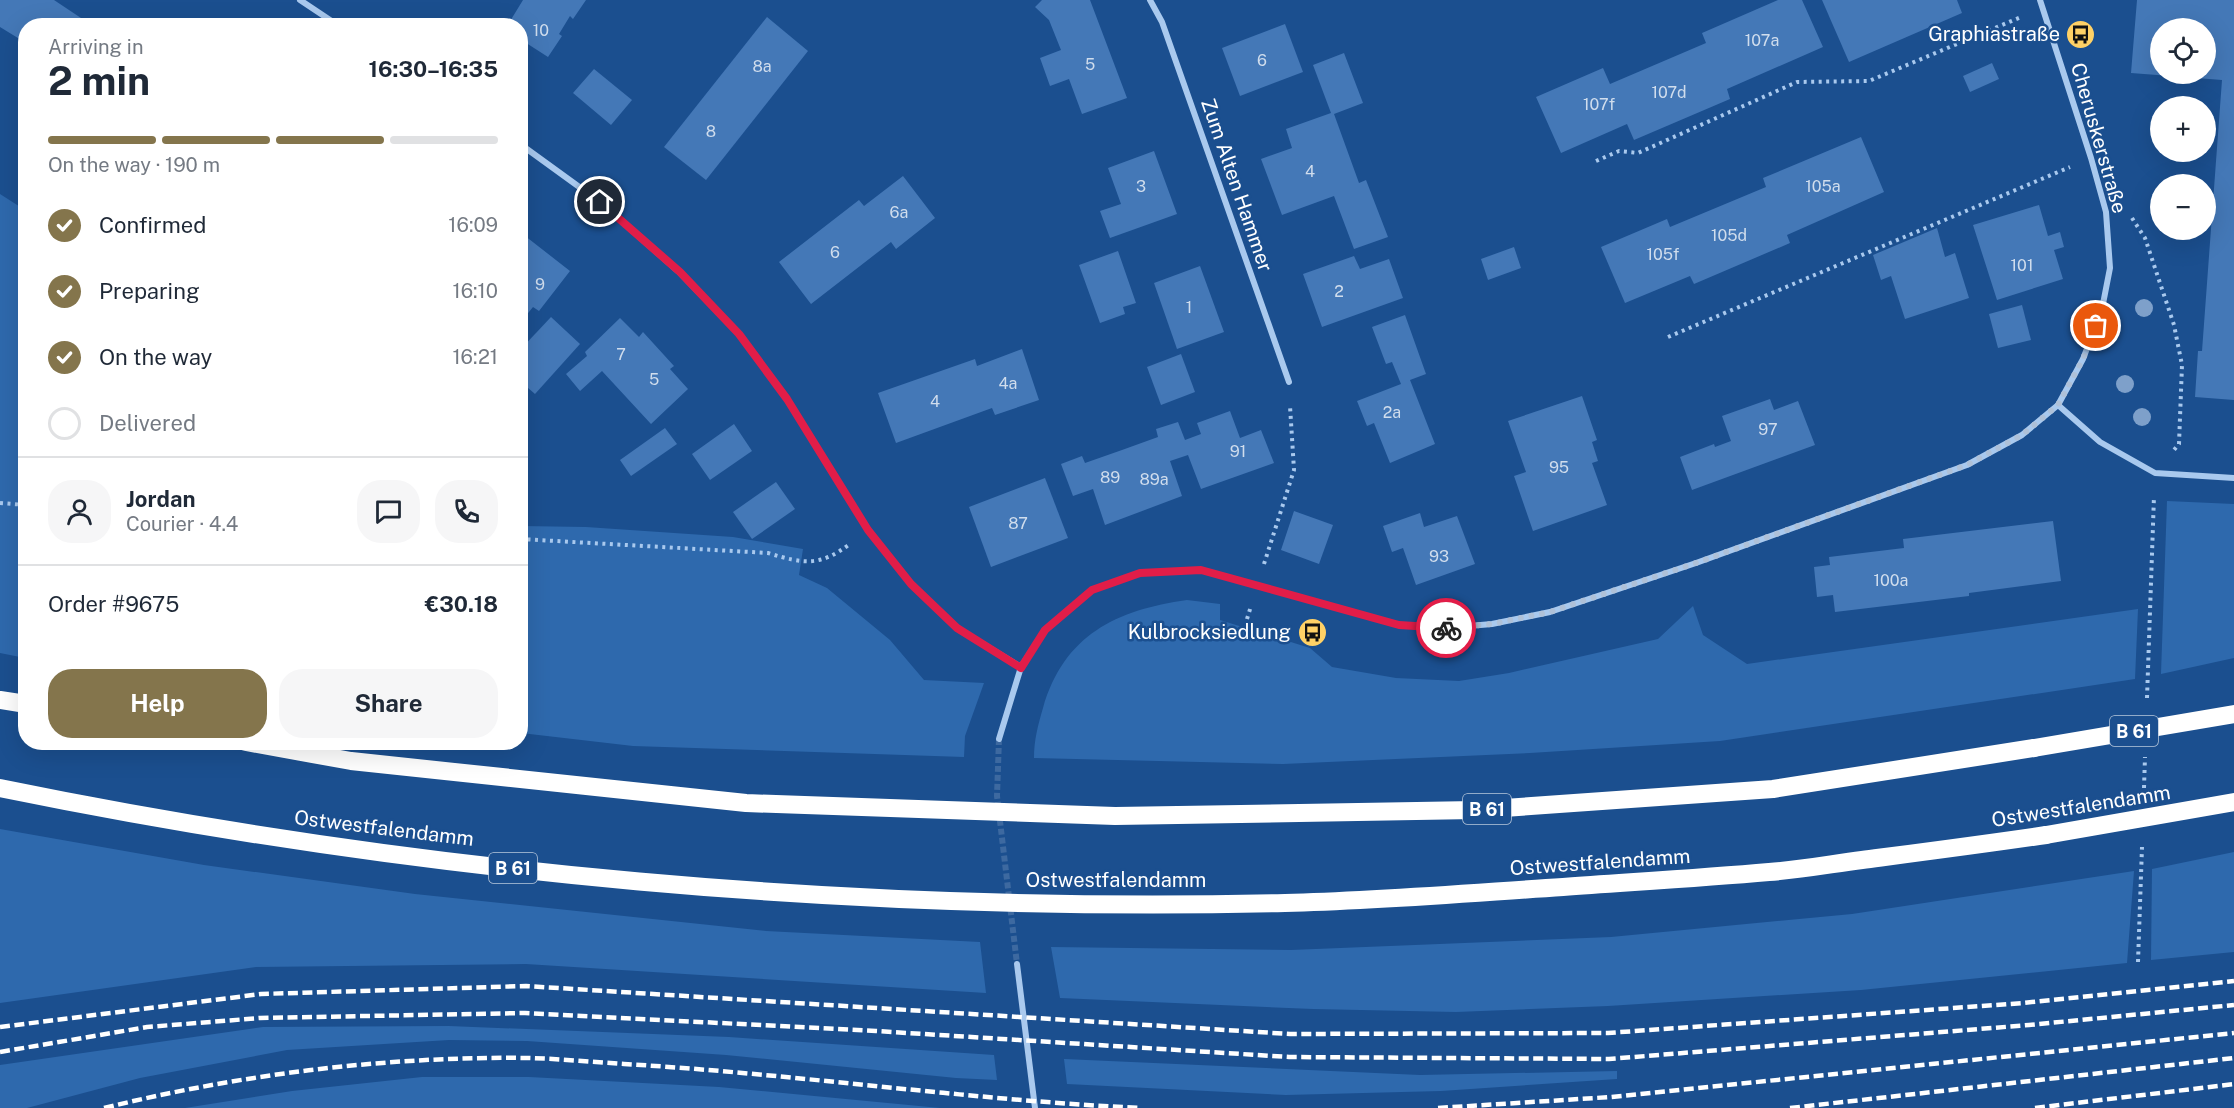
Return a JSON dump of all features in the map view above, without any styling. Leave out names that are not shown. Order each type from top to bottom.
[{"type":"highway","points":[[0,700],[18,703]]},
{"type":"highway","name":"B 61","points":[[293,750],[351,760],[746,803],[1115,816],[1475,810],[1761,790],[2034,748],[2234,714]]},
{"type":"highway","name":"Ostwestfalendamm","points":[[0,788],[116,812],[287,838],[526,869],[731,888],[913,899],[1030,903],[1286,903],[1472,893],[1774,872],[2046,836],[2234,802]]},
{"type":"street","points":[[300,0],[327,18]]},
{"type":"street","name":"Zum Alten Hammer","points":[[1150,0],[1161,21],[1289,382]]},
{"type":"street","name":"Cheruskerstraße","points":[[999,740],[1021,668],[1045,630],[1092,590],[1140,573],[1201,570],[1399,625],[1446,628],[1492,624],[1550,612],[1696,563],[1967,465],[2022,435],[2058,405],[2083,359],[2102,309],[2110,268],[2106,212],[2040,0]]},
{"type":"street","points":[[528,150],[600,202],[680,272],[739,334],[787,399],[868,530],[911,584],[957,628],[1021,668]]},
{"type":"street","points":[[2058,405],[2100,442],[2155,473],[2234,478]]},
{"type":"street","points":[[1017,964],[1035,1108]]},
{"type":"path","points":[[1596,161],[1619,150],[1638,153],[1797,82],[1869,81],[2043,8]]},
{"type":"path","points":[[1668,337],[2091,158]]},
{"type":"path","points":[[2127,211],[2145,237],[2174,325],[2182,365],[2179,444],[2155,473]]},
{"type":"path","points":[[1247,620],[1294,470],[1289,382]]},
{"type":"path","points":[[0,502],[18,504]]},
{"type":"path","points":[[528,539],[768,552],[792,560],[813,562],[835,555],[868,530]]},
{"type":"shaded area","points":[[0,194],[18,206],[18,657],[0,653]]},
{"type":"shaded area","points":[[2167,501],[2234,504],[2234,658],[2161,674]]},
{"type":"shaded area","points":[[528,526],[586,527],[733,537],[803,549],[799,575],[827,588],[890,640],[924,680],[984,683],[965,736],[964,757],[633,746],[528,734]]},
{"type":"shaded area","points":[[1187,600],[1220,604],[1220,620],[1310,648],[1332,667],[1396,678],[1459,681],[1509,673],[1658,639],[1693,606],[1703,635],[1747,664],[2138,609],[2135,679],[1720,741],[1530,753],[1283,764],[1034,758],[1038,727],[1052,683],[1064,662],[1079,644],[1096,630],[1116,619],[1138,611]]},
{"type":"shaded area","points":[[0,829],[204,865],[415,894],[766,931],[980,942],[986,993],[526,964],[256,967],[0,1003]]},
{"type":"shaded area","points":[[2234,852],[2234,952],[2151,960],[2152,869]]},
{"type":"shaded area","points":[[2134,871],[2127,963],[1861,990],[1608,1006],[1456,1012],[1313,1009],[1060,998],[1051,947],[1291,950],[1611,937],[1852,914]]},
{"type":"shaded area","points":[[449,1026],[729,1037],[994,1055],[997,1080],[726,1055],[527,1041],[449,1040],[287,1050],[140,1078],[27,1108],[0,1108],[0,1065],[263,1027]]},
{"type":"shaded area","points":[[1064,1059],[1420,1075],[1617,1071],[1617,1079],[1441,1091],[1286,1095],[1067,1084]]},
{"type":"shaded area","points":[[422,1077],[529,1077],[719,1087],[940,1108],[185,1108],[292,1091]]},
{"type":"building","points":[[0,0],[54,0],[81,18],[18,18],[18,38],[0,27]]},
{"type":"building","points":[[523,0],[586,0],[573,19],[570,16],[559,34],[562,36],[548,57],[528,44],[528,18],[512,18]]},
{"type":"building","points":[[1042,0],[1090,0],[1127,98],[1082,114],[1069,79],[1050,86],[1040,58],[1061,50],[1049,20],[1035,7]]},
{"type":"building","points":[[1778,0],[1802,0],[1823,47],[1727,89],[1730,99],[1634,140],[1627,124],[1561,153],[1536,97],[1603,68],[1610,84],[1706,43],[1702,33]]},
{"type":"building","points":[[1822,0],[1957,0],[1962,13],[1849,62]]},
{"type":"building","points":[[2137,0],[2234,0],[2234,400],[2195,397],[2198,351],[2202,351],[2210,240],[2216,240],[2215,174],[2222,80],[2216,80],[2216,18],[2150,18],[2150,74],[2131,73]]},
{"type":"building","points":[[767,17],[808,51],[706,180],[664,147]]},
{"type":"building","points":[[1285,24],[1303,72],[1240,96],[1222,48]]},
{"type":"building","points":[[1344,53],[1363,103],[1334,114],[1359,183],[1366,180],[1388,237],[1354,249],[1334,196],[1282,215],[1261,159],[1292,148],[1286,129],[1331,113],[1313,65]]},
{"type":"building","points":[[1992,63],[1999,79],[1970,92],[1963,76]]},
{"type":"building","points":[[594,69],[632,100],[611,125],[573,93]]},
{"type":"building","points":[[1861,137],[1884,192],[1787,235],[1790,243],[1694,284],[1690,276],[1625,303],[1601,247],[1667,219],[1670,227],[1766,187],[1763,178]]},
{"type":"building","points":[[1154,151],[1177,214],[1110,238],[1100,211],[1121,204],[1108,168]]},
{"type":"building","points":[[903,176],[935,218],[896,249],[891,242],[811,304],[779,262],[859,200],[864,206]]},
{"type":"building","points":[[2039,205],[2048,236],[2060,232],[2064,247],[2054,250],[2063,279],[1997,300],[1973,225]]},
{"type":"building","points":[[1937,228],[1945,257],[1955,253],[1969,298],[1905,319],[1891,276],[1881,280],[1873,255]]},
{"type":"building","points":[[528,238],[570,271],[539,311],[533,307],[528,313]]},
{"type":"building","points":[[1514,247],[1521,268],[1488,280],[1481,259]]},
{"type":"building","points":[[1118,251],[1136,303],[1123,307],[1125,314],[1100,323],[1079,265]]},
{"type":"building","points":[[1354,256],[1360,269],[1389,259],[1403,298],[1322,327],[1303,274]]},
{"type":"building","points":[[1200,266],[1224,332],[1177,349],[1154,283]]},
{"type":"building","points":[[2022,305],[2031,340],[1998,348],[1989,314]]},
{"type":"building","points":[[1405,315],[1426,374],[1410,380],[1435,444],[1390,463],[1374,423],[1367,426],[1357,401],[1401,384],[1392,362],[1386,364],[1372,327]]},
{"type":"building","points":[[551,317],[580,344],[535,394],[528,388],[528,341]]},
{"type":"building","points":[[620,318],[639,337],[643,332],[674,366],[670,369],[688,389],[651,424],[602,371],[580,391],[566,374],[587,356],[585,352]]},
{"type":"building","points":[[1022,349],[1039,400],[995,415],[992,408],[896,443],[878,393],[975,359],[977,366]]},
{"type":"building","points":[[1181,354],[1195,392],[1161,405],[1147,367]]},
{"type":"building","points":[[1582,396],[1597,440],[1592,442],[1598,461],[1592,463],[1607,505],[1533,531],[1514,476],[1526,472],[1508,421]]},
{"type":"building","points":[[1770,399],[1774,410],[1798,401],[1815,445],[1692,490],[1680,457],[1714,444],[1715,447],[1731,441],[1722,416]]},
{"type":"building","points":[[1230,411],[1240,438],[1261,430],[1274,463],[1201,489],[1188,455],[1170,461],[1182,496],[1105,525],[1093,489],[1073,496],[1061,464],[1082,456],[1085,463],[1122,450],[1158,437],[1156,429],[1178,422],[1185,440],[1201,434],[1197,423]]},
{"type":"building","points":[[734,424],[752,451],[710,480],[692,454]]},
{"type":"building","points":[[665,428],[677,444],[631,476],[620,460]]},
{"type":"building","points":[[1045,478],[1068,538],[991,567],[969,507]]},
{"type":"building","points":[[776,482],[795,509],[752,539],[733,512]]},
{"type":"building","points":[[1294,511],[1333,525],[1319,564],[1281,550]]},
{"type":"building","points":[[1420,513],[1424,527],[1457,516],[1475,564],[1416,585],[1403,548],[1392,552],[1383,526]]},
{"type":"building","points":[[2053,521],[2061,581],[1969,593],[1969,596],[1835,612],[1833,595],[1817,597],[1814,567],[1830,565],[1829,557],[1904,548],[1903,539]]},
{"type":"tunnel","points":[[999,739],[997,796],[1017,964]]},
{"type":"railway","points":[[0,1027],[261,994],[526,986],[1290,1034],[1608,1033],[2023,1003],[2234,981]]},
{"type":"railway","points":[[0,1052],[147,1027],[260,1018],[525,1013],[876,1031],[1289,1057],[1609,1059],[2029,1025],[2234,1005]]},
{"type":"railway","points":[[1438,1108],[1611,1097],[2234,1033]]},
{"type":"railway","points":[[104,1108],[209,1086],[316,1069],[477,1058],[530,1058],[689,1068],[1012,1099],[1141,1108]]},
{"type":"railway","points":[[1790,1108],[2234,1058]]},
{"type":"railway","points":[[2035,1108],[2234,1084]]},
{"type":"way so far","points":[[1446,628],[1492,624],[1550,612],[1696,563],[1967,465],[2022,435],[2058,405],[2083,359],[2096,326]]},
{"type":"place","name":"Graphiastraße","points":[[2081,34]]},
{"type":"place","name":"Kulbrocksiedlung","points":[[1312,632]]},
{"type":"route","points":[[600,202],[680,272],[739,334],[787,399],[868,530],[911,584],[957,628],[1021,668],[1045,630],[1092,590],[1140,573],[1201,570],[1399,625],[1446,628]]}]
